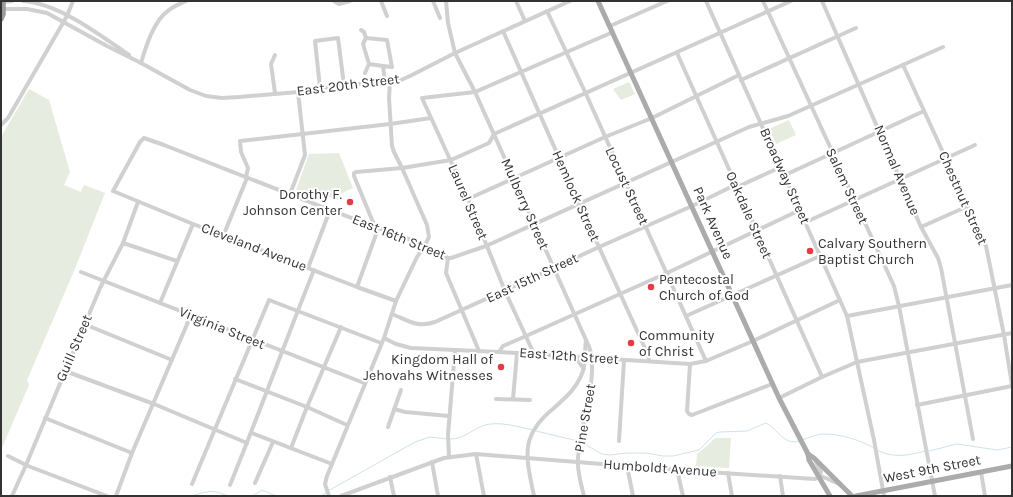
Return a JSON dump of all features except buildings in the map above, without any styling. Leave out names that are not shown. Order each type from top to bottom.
[{"type":"highway","points":[[1,19],[3,1]]},
{"type":"main road","name":"Park Avenue","points":[[598,1],[772,384],[808,454],[809,460],[830,496]]},
{"type":"main road","points":[[808,454],[814,458],[852,496]]},
{"type":"main road","name":"West 9th Street","points":[[856,496],[883,493],[932,481],[1012,466]]},
{"type":"street","points":[[3,1],[12,1]]},
{"type":"street","name":"East 20th Street","points":[[23,1],[46,6],[67,16],[100,35],[141,63]]},
{"type":"street","points":[[1,125],[8,118],[67,16],[73,1]]},
{"type":"street","points":[[141,63],[147,43],[161,18],[168,10],[186,1]]},
{"type":"street","points":[[334,1],[339,4],[350,1]]},
{"type":"street","points":[[381,1],[387,16]]},
{"type":"street","points":[[433,1],[440,18]]},
{"type":"street","name":"Mulberry Street","points":[[446,1],[448,23],[455,53],[475,92],[586,340],[584,369],[578,383],[571,392],[544,416],[536,426],[527,450],[527,458]]},
{"type":"street","points":[[516,1],[525,21]]},
{"type":"street","name":"East 20th Street","points":[[2,9],[23,8],[37,10],[51,15],[190,90],[206,96],[240,98],[275,93],[298,92],[344,85],[390,82],[410,76],[455,53],[570,1]]},
{"type":"street","points":[[610,26],[667,1]]},
{"type":"street","name":"Broadway Street","points":[[706,1],[847,316],[874,440],[883,493]]},
{"type":"street","name":"Salem Street","points":[[762,1],[853,200],[891,279],[899,306],[926,456],[935,496]]},
{"type":"street","points":[[357,287],[377,228],[354,173],[402,168],[451,160],[489,143],[494,134],[791,1]]},
{"type":"street","name":"Normal Avenue","points":[[822,1],[901,178],[921,227],[938,258],[947,298],[973,439]]},
{"type":"street","name":"Locust Street","points":[[547,11],[706,361]]},
{"type":"street","points":[[741,80],[856,28]]},
{"type":"street","points":[[361,30],[364,32],[366,38],[363,44],[369,64],[366,73]]},
{"type":"street","name":"Hemlock Street","points":[[503,31],[558,158],[648,355],[649,361]]},
{"type":"street","points":[[475,92],[612,32]]},
{"type":"street","points":[[320,88],[315,41],[338,38],[344,85]]},
{"type":"street","points":[[366,38],[387,40],[392,67],[369,64]]},
{"type":"street","name":"East 16th Street","points":[[113,191],[140,142],[144,138],[425,245],[448,258],[486,246],[749,127],[788,116],[811,107],[943,47]]},
{"type":"street","name":"Oakdale Street","points":[[677,53],[822,377]]},
{"type":"street","points":[[275,55],[271,64],[275,93]]},
{"type":"street","name":"Chestnut Street","points":[[903,65],[986,246],[1004,335],[1012,386]]},
{"type":"street","points":[[383,66],[385,82]]},
{"type":"street","points":[[468,199],[605,137],[652,118],[739,75]]},
{"type":"street","points":[[329,496],[326,486],[327,476],[364,383],[384,338],[396,301],[417,257],[429,237],[429,229],[394,152],[390,124],[390,82]]},
{"type":"street","points":[[290,194],[305,156],[298,92]]},
{"type":"street","name":"Laurel Street","points":[[475,92],[422,98],[451,160],[505,291],[534,354]]},
{"type":"street","points":[[785,176],[924,112]]},
{"type":"street","points":[[224,234],[246,178],[248,168],[241,152],[240,141],[431,118]]},
{"type":"street","points":[[806,222],[975,145]]},
{"type":"street","name":"East 15th Street","points":[[392,314],[417,324],[425,325],[505,291],[731,187],[737,187],[781,168]]},
{"type":"street","name":"Cleveland Avenue","points":[[113,191],[193,224],[224,234],[396,301]]},
{"type":"street","name":"Guill Street","points":[[12,496],[84,324],[100,288],[123,243],[138,202]]},
{"type":"street","points":[[921,227],[968,206]]},
{"type":"street","points":[[308,268],[330,210]]},
{"type":"street","points":[[499,352],[503,346],[574,313],[667,273],[800,210]]},
{"type":"street","points":[[160,303],[176,261],[193,224]]},
{"type":"street","points":[[123,243],[176,261]]},
{"type":"street","points":[[686,316],[820,256]]},
{"type":"street","points":[[448,258],[446,273],[479,351]]},
{"type":"street","points":[[230,485],[252,433],[266,392],[314,270]]},
{"type":"street","name":"Virginia Street","points":[[81,272],[364,383]]},
{"type":"street","points":[[847,316],[1012,285]]},
{"type":"street","points":[[192,484],[269,300],[341,326],[381,343]]},
{"type":"street","name":"East 12th Street","points":[[384,338],[396,344],[411,348],[690,364],[706,361],[753,341],[840,300]]},
{"type":"street","points":[[116,496],[132,453],[191,316]]},
{"type":"street","points":[[84,324],[172,360]]},
{"type":"street","points":[[291,448],[341,326]]},
{"type":"street","points":[[779,398],[857,362],[1012,333]]},
{"type":"street","name":"Pine Street","points":[[584,496],[577,461],[590,387],[592,358],[589,345],[586,340]]},
{"type":"street","points":[[449,457],[449,416],[455,350]]},
{"type":"street","points":[[513,399],[516,353]]},
{"type":"street","points":[[575,357],[584,369]]},
{"type":"street","points":[[619,441],[624,360]]},
{"type":"street","points":[[690,364],[687,411],[692,415],[772,384]]},
{"type":"street","points":[[65,370],[210,426],[215,430],[247,443]]},
{"type":"street","points":[[235,379],[307,407],[347,425]]},
{"type":"street","points":[[917,405],[1012,386]]},
{"type":"street","points":[[388,427],[401,390]]},
{"type":"street","points":[[496,399],[530,400]]},
{"type":"street","points":[[394,409],[405,412],[449,416]]},
{"type":"street","points":[[45,418],[132,453]]},
{"type":"street","points":[[252,433],[332,464]]},
{"type":"street","points":[[255,483],[274,442]]},
{"type":"street","points":[[476,454],[484,496]]},
{"type":"street","name":"Humboldt Avenue","points":[[342,496],[432,462],[449,457],[476,454],[815,479],[821,476],[828,478],[841,486]]},
{"type":"street","points":[[8,456],[26,465],[108,496]]},
{"type":"street","points":[[527,458],[534,496]]},
{"type":"street","points":[[814,458],[821,474],[819,478]]},
{"type":"street","points":[[432,462],[438,496]]},
{"type":"street","points":[[627,466],[633,496]]},
{"type":"street","points":[[677,470],[682,496]]},
{"type":"street","points":[[981,472],[985,496]]},
{"type":"street","points":[[728,473],[732,496]]},
{"type":"street","points":[[780,476],[783,496]]},
{"type":"street","points":[[390,478],[394,496]]},
{"type":"shaded area","points":[[629,82],[635,94],[621,100],[613,89]]},
{"type":"shaded area","points":[[29,89],[49,100],[70,172],[64,185],[81,192],[84,185],[105,193],[74,271],[27,380],[29,385],[1,450],[1,137]]},
{"type":"shaded area","points":[[789,120],[796,135],[776,144],[769,129]]},
{"type":"shaded area","points":[[339,153],[353,188],[340,194],[341,201],[320,193],[316,202],[295,193],[309,154]]},
{"type":"shaded area","points":[[715,438],[731,438],[729,468],[696,466],[697,454]]},
{"type":"waterway","points":[[581,442],[602,454],[646,453],[673,456],[699,450],[716,433],[747,431],[766,423],[785,439],[794,442],[799,441]]},
{"type":"waterway","points":[[450,439],[459,438],[485,425],[491,424],[509,425],[533,430]]},
{"type":"waterway","points":[[536,431],[578,441]]},
{"type":"waterway","points":[[802,440],[819,435],[830,434],[863,442],[874,448]]},
{"type":"waterway","points":[[328,491],[415,442],[430,437],[447,439]]},
{"type":"waterway","points":[[929,451],[957,444],[997,450],[1012,447]]},
{"type":"waterway","points":[[877,450],[889,455],[907,455],[926,451]]},
{"type":"waterway","points":[[252,496],[262,490],[276,496]]},
{"type":"waterway","points":[[191,496],[210,492],[218,492],[228,496]]},
{"type":"waterway","points":[[321,496],[326,493]]},
{"type":"place","name":"Dorothy F. Johnson Center","points":[[350,202]]},
{"type":"place","name":"Calvary Southern Baptist Church","points":[[810,251]]},
{"type":"place","name":"Pentecostal Church of God","points":[[651,287]]},
{"type":"place","name":"Community of Christ","points":[[631,343]]},
{"type":"place","name":"Kingdom Hall of Jehovahs Witnesses","points":[[501,367]]}]
